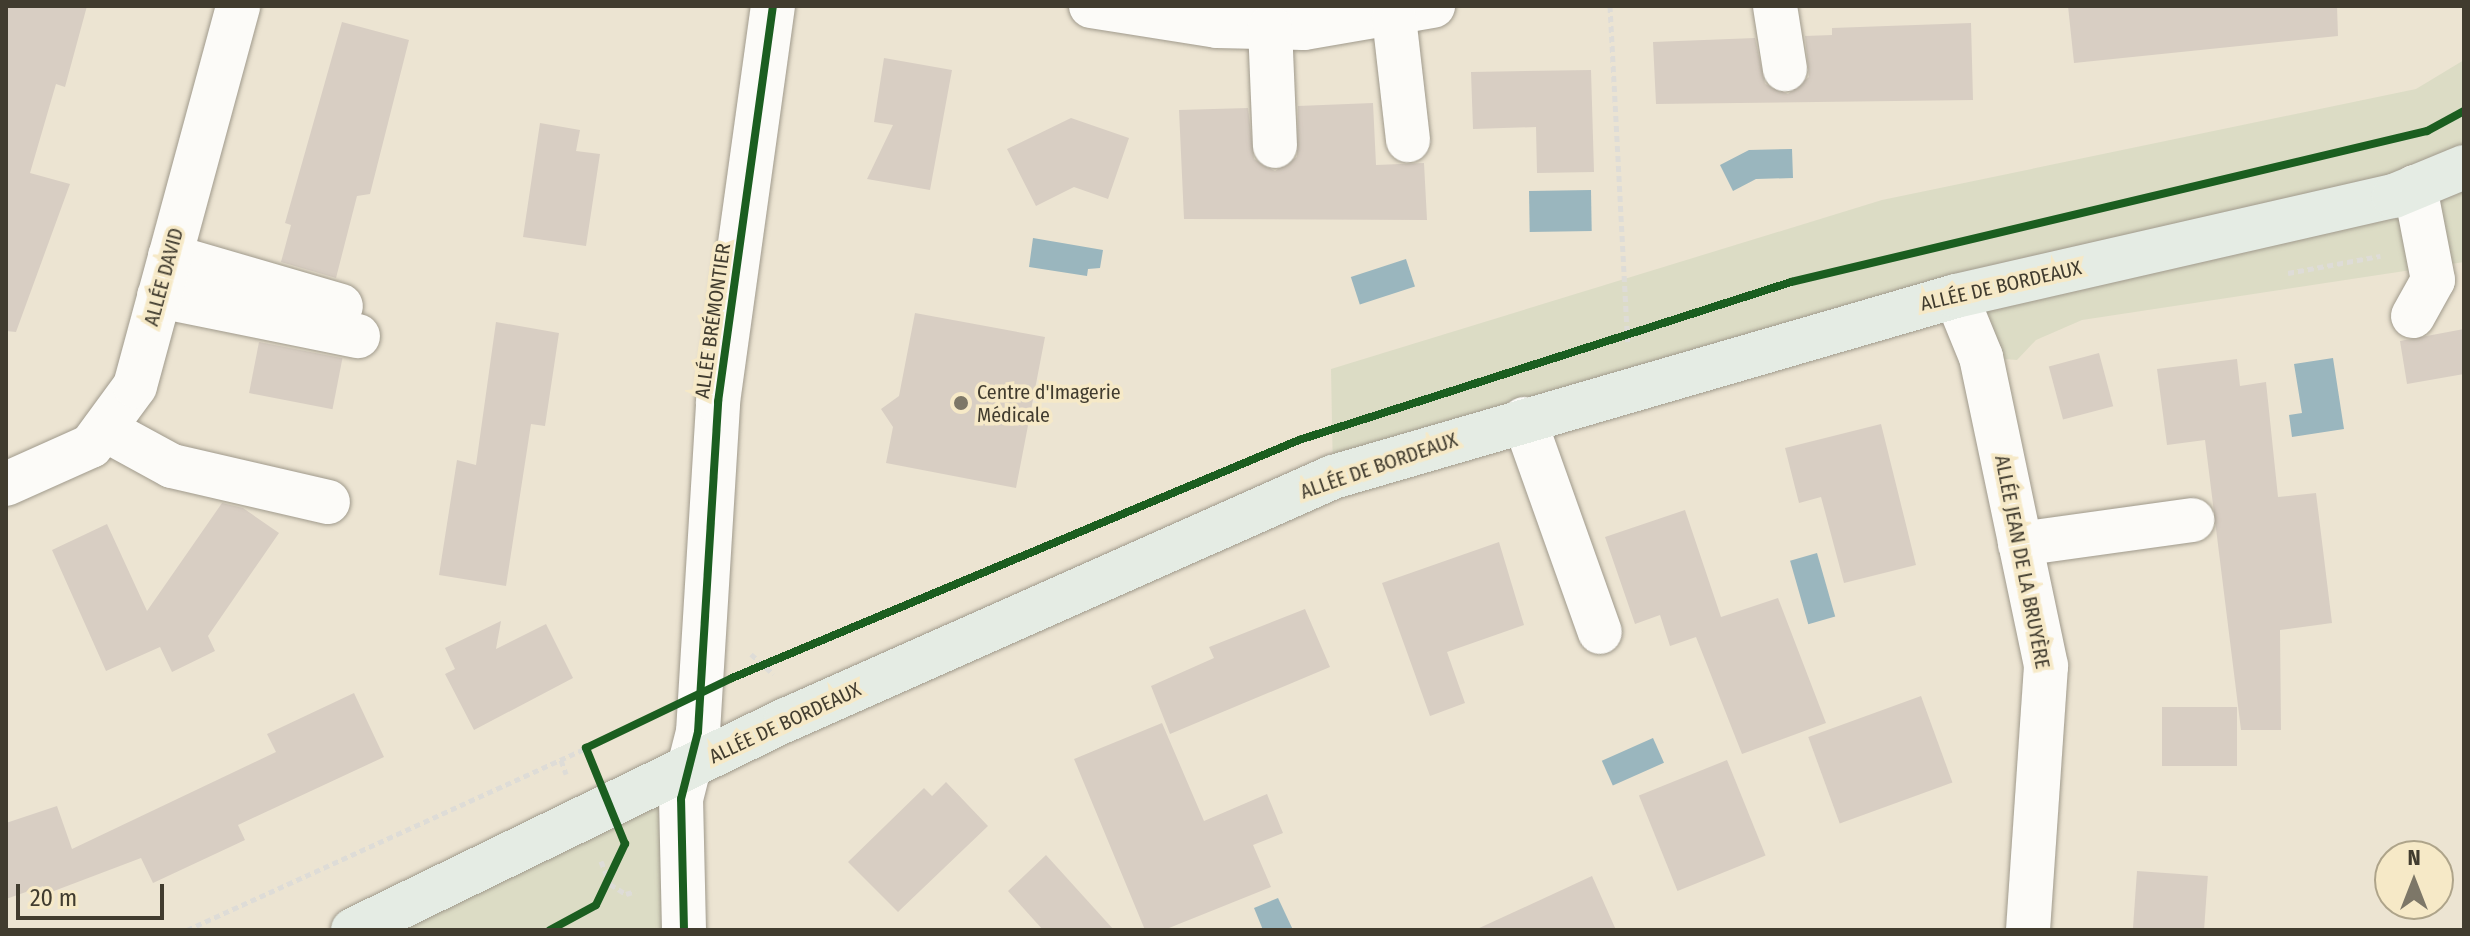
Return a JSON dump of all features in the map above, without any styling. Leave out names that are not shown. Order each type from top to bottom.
[{"type":"main road","name":"ALLÉE DE BORDEAUX","points":[[353,930],[689,770],[786,720],[1333,477],[1630,387],[1956,296],[2415,187],[2464,167]]},
{"type":"street","name":"ALLÉE DAVID","points":[[6,484],[91,446],[135,386],[238,6]]},
{"type":"street","name":"ALLÉE BRÉMONTIER","points":[[684,930],[681,799],[702,691],[718,402],[773,6]]},
{"type":"street","points":[[1091,6],[1270,27],[1414,11],[1408,140]]},
{"type":"street","points":[[1775,6],[1785,69]]},
{"type":"street","points":[[1270,27],[1275,146]]},
{"type":"street","points":[[2413,316],[2433,280],[2415,187]]},
{"type":"street","points":[[165,276],[352,322]]},
{"type":"street","name":"ALLÉE JEAN DE LA BRUYÈRE","points":[[1956,296],[1981,357],[2046,666],[2028,930]]},
{"type":"street","points":[[1524,419],[1600,632]]},
{"type":"street","points":[[104,429],[172,466],[328,502]]},
{"type":"street","points":[[2020,544],[2192,520]]},
{"type":"path","points":[[1610,6],[1630,387]]},
{"type":"path","points":[[1613,339],[1642,329]]},
{"type":"path","points":[[702,691],[779,659]]},
{"type":"path","points":[[187,930],[598,742]]},
{"type":"path","points":[[586,748],[625,844],[603,894]]},
{"type":"green space","points":[[2464,60],[2464,262],[2082,320],[2036,340],[2017,360],[1981,357],[1956,296],[1333,477],[1331,369],[1882,200],[2416,89]]},
{"type":"green space","points":[[689,770],[684,930],[353,930]]},
{"type":"water","points":[[1792,149],[1793,178],[1756,179],[1733,191],[1720,165],[1749,150]]},
{"type":"water","points":[[1591,190],[1592,231],[1530,232],[1529,191]]},
{"type":"water","points":[[1033,238],[1103,250],[1100,268],[1088,269],[1087,276],[1029,267]]},
{"type":"water","points":[[1406,259],[1415,287],[1360,305],[1351,277]]},
{"type":"water","points":[[2333,358],[2344,429],[2292,437],[2289,415],[2302,413],[2294,364]]},
{"type":"water","points":[[1817,553],[1835,616],[1808,624],[1790,561]]},
{"type":"water","points":[[1653,738],[1664,763],[1613,785],[1602,761]]},
{"type":"water","points":[[1278,898],[1293,930],[1263,930],[1254,908]]},
{"type":"building","points":[[6,6],[87,6],[65,87],[56,84],[30,173],[70,184],[16,332],[6,331]]},
{"type":"building","points":[[2068,6],[2337,6],[2338,36],[2074,63]]},
{"type":"building","points":[[342,22],[409,40],[370,194],[357,196],[336,278],[281,262],[291,225],[285,223]]},
{"type":"building","points":[[1971,23],[1973,100],[1656,104],[1653,42],[1755,38],[1765,84],[1788,94],[1809,77],[1805,36],[1832,35],[1832,28]]},
{"type":"building","points":[[884,58],[952,70],[930,190],[867,179],[893,125],[874,122]]},
{"type":"building","points":[[1591,70],[1594,172],[1537,173],[1536,127],[1473,129],[1471,72]]},
{"type":"building","points":[[1373,103],[1376,165],[1424,163],[1427,220],[1184,219],[1179,110],[1248,108],[1254,159],[1275,171],[1297,157],[1298,106]]},
{"type":"building","points":[[1071,118],[1129,138],[1108,199],[1074,187],[1036,206],[1007,149]]},
{"type":"building","points":[[540,123],[580,130],[576,151],[600,154],[586,246],[523,237]]},
{"type":"building","name":"Centre d'Imagerie Médicale","points":[[915,313],[1045,337],[1016,488],[886,463],[893,427],[881,409],[899,396]]},
{"type":"building","points":[[496,322],[559,333],[545,426],[531,424],[506,586],[439,575],[457,460],[476,465]]},
{"type":"building","points":[[2464,329],[2464,374],[2407,384],[2400,341]]},
{"type":"building","points":[[259,342],[342,358],[333,409],[249,393]]},
{"type":"building","points":[[2099,353],[2113,406],[2063,420],[2049,366]]},
{"type":"building","points":[[2237,359],[2240,386],[2266,382],[2278,497],[2316,493],[2332,623],[2280,630],[2281,730],[2241,730],[2205,440],[2167,445],[2157,369]]},
{"type":"building","points":[[1881,424],[1916,565],[1844,583],[1821,497],[1799,503],[1785,448]]},
{"type":"building","points":[[222,503],[243,508],[279,533],[208,636],[215,651],[172,672],[160,647],[106,671],[52,550],[107,524],[147,611]]},
{"type":"building","points":[[1685,510],[1721,617],[1778,598],[1826,723],[1742,754],[1696,637],[1670,646],[1660,615],[1635,624],[1605,537]]},
{"type":"building","points":[[1499,542],[1524,625],[1447,652],[1465,703],[1430,716],[1382,583]]},
{"type":"building","points":[[1305,609],[1330,667],[1170,734],[1151,686],[1214,658],[1209,647]]},
{"type":"building","points":[[501,621],[496,649],[546,624],[573,678],[474,730],[445,674],[455,669],[445,648]]},
{"type":"building","points":[[354,693],[384,757],[238,825],[245,840],[153,883],[141,858],[46,894],[43,886],[6,899],[6,823],[57,806],[72,849],[276,752],[267,734]]},
{"type":"building","points":[[1921,696],[1952,782],[1840,823],[1808,737]]},
{"type":"building","points":[[2162,707],[2237,707],[2237,766],[2162,766]]},
{"type":"building","points":[[1162,723],[1204,821],[1267,794],[1283,833],[1253,845],[1271,887],[1164,930],[1145,930],[1074,759]]},
{"type":"building","points":[[1727,760],[1766,855],[1678,891],[1639,796]]},
{"type":"building","points":[[946,782],[988,826],[898,912],[848,862],[924,788],[932,796]]},
{"type":"building","points":[[1046,855],[1114,930],[1043,930],[1008,891]]},
{"type":"building","points":[[2137,871],[2208,876],[2204,930],[2133,930]]},
{"type":"building","points":[[1592,876],[1616,930],[1475,930]]},
{"type":"cycle path","points":[[684,930],[681,799],[698,732],[718,402],[773,6]]},
{"type":"cycle path","points":[[550,930],[596,905],[625,844],[586,748],[732,678],[1299,440],[1791,282],[2427,131],[2464,111]]},
{"type":"place","name":"Centre d'Imagerie Médicale","points":[[961,403]]}]
